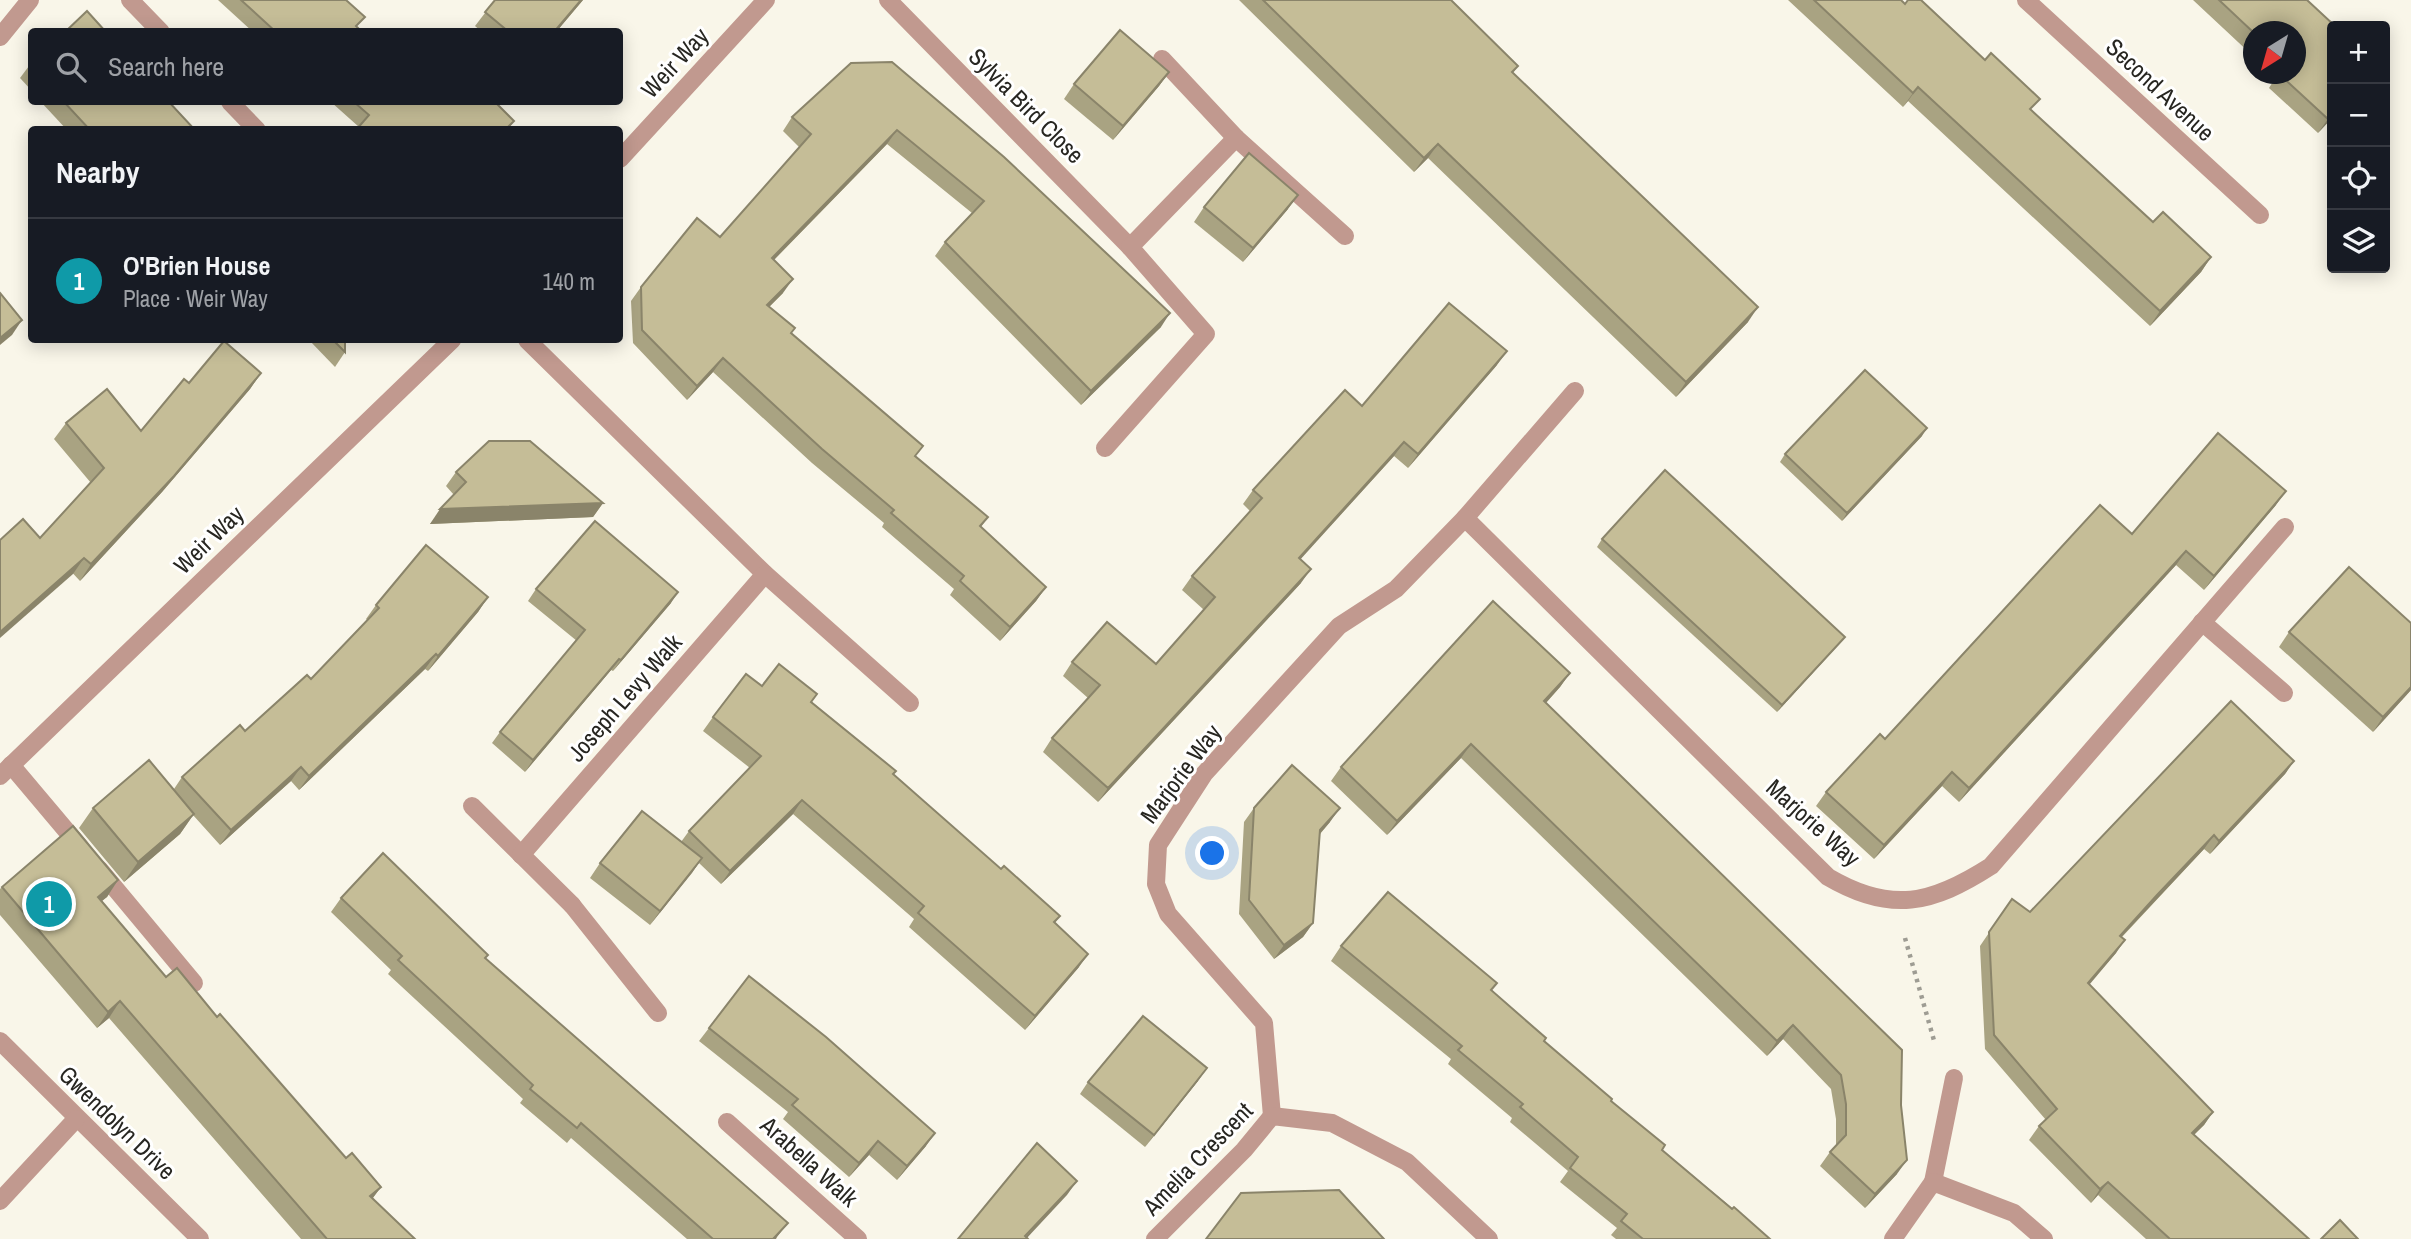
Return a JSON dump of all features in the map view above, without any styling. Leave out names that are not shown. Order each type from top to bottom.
[{"type":"street","points":[[0,37],[30,0]]},
{"type":"street","points":[[130,0],[157,28]]},
{"type":"street","name":"Weir Way","points":[[623,156],[766,0]]},
{"type":"street","name":"Sylvia Bird Close","points":[[888,0],[1130,247],[1206,334],[1105,448]]},
{"type":"street","name":"Second Avenue","points":[[2026,0],[2260,215]]},
{"type":"street","points":[[1162,60],[1236,138],[1345,236]]},
{"type":"street","points":[[233,105],[253,126]]},
{"type":"street","points":[[1130,247],[1236,138]]},
{"type":"street","name":"Weir Way","points":[[6,770],[449,343]]},
{"type":"street","points":[[530,343],[765,574],[910,703]]},
{"type":"street","name":"Marjorie Way","points":[[1272,1116],[1264,1023],[1168,914],[1156,884],[1158,845],[1205,774],[1339,626],[1396,589],[1465,518],[1575,391]]},
{"type":"street","name":"Marjorie Way","points":[[1465,518],[1828,877],[1857,894],[1901,901],[1920,899],[1956,888],[1991,866],[2285,527]]},
{"type":"street","name":"Joseph Levy Walk","points":[[521,855],[765,574]]},
{"type":"street","points":[[2202,622],[2284,693]]},
{"type":"street","points":[[6,770],[194,982]]},
{"type":"street","points":[[472,806],[572,905],[658,1013]]},
{"type":"street","name":"Gwendolyn Drive","points":[[0,1041],[200,1239]]},
{"type":"street","points":[[1893,1239],[1933,1182],[1954,1078]]},
{"type":"street","name":"Amelia Crescent","points":[[1155,1239],[1244,1150],[1272,1116],[1332,1124],[1408,1162],[1489,1239]]},
{"type":"street","points":[[0,1201],[76,1119]]},
{"type":"street","name":"Arabella Walk","points":[[726,1122],[858,1239]]},
{"type":"street","points":[[1933,1182],[2014,1213],[2044,1239]]},
{"type":"path","points":[[1901,901],[1905,938],[1936,1045],[1954,1078]]},
{"type":"building","points":[[241,0],[346,0],[365,17],[356,26],[358,28],[272,28]]},
{"type":"building","points":[[495,0],[581,0],[557,28],[504,28],[485,12]]},
{"type":"building","points":[[1263,0],[1451,0],[1518,66],[1512,72],[1758,307],[1686,382],[1438,144],[1424,158]]},
{"type":"building","points":[[1814,0],[1901,0],[1905,4],[1908,0],[1921,0],[1985,60],[1991,53],[2040,99],[2030,109],[2153,222],[2163,212],[2211,257],[2160,311],[1918,87],[1913,93]]},
{"type":"building","points":[[2219,0],[2307,0],[2330,21],[2327,21],[2327,118],[2290,84],[2306,84],[2306,21],[2243,23]]},
{"type":"building","points":[[87,11],[102,28],[69,28]]},
{"type":"building","points":[[1120,30],[1169,72],[1123,126],[1074,84]]},
{"type":"building","points":[[892,62],[1004,157],[1170,313],[1091,391],[945,242],[984,201],[897,130],[772,258],[793,279],[767,305],[795,328],[791,333],[923,446],[915,456],[988,517],[980,526],[1046,587],[1010,627],[960,581],[964,576],[891,513],[894,510],[822,449],[723,358],[697,386],[642,330],[641,287],[697,218],[720,237],[811,134],[792,117],[851,63]]},
{"type":"building","points":[[67,105],[172,105],[191,126],[86,126]]},
{"type":"building","points":[[357,105],[498,105],[514,121],[509,126],[359,126],[369,115]]},
{"type":"building","points":[[1249,153],[1298,195],[1253,248],[1204,207]]},
{"type":"building","points":[[0,293],[22,320],[0,338]]},
{"type":"building","points":[[1449,303],[1507,351],[1418,454],[1404,442],[1299,558],[1311,569],[1108,788],[1052,738],[1100,685],[1072,662],[1107,622],[1156,664],[1215,597],[1192,576],[1262,498],[1253,490],[1345,390],[1362,406]]},
{"type":"building","points":[[222,343],[226,343],[261,373],[174,476],[91,564],[84,558],[0,632],[0,540],[23,519],[40,538],[104,468],[66,423],[107,389],[141,431],[184,379],[189,383]]},
{"type":"building","points":[[336,343],[345,343],[345,352]]},
{"type":"building","points":[[1865,370],[1927,428],[1847,513],[1785,454]]},
{"type":"building","points":[[2218,433],[2286,491],[2214,576],[2186,551],[1969,788],[1952,772],[1884,845],[1826,792],[1880,734],[1885,739],[2100,505],[2132,534]]},
{"type":"building","points":[[489,441],[530,441],[603,503],[440,509],[466,482],[456,472]]},
{"type":"building","points":[[1665,470],[1845,637],[1782,705],[1602,539]]},
{"type":"building","points":[[595,521],[678,592],[533,760],[500,732],[585,630],[536,589]]},
{"type":"building","points":[[426,545],[488,597],[438,656],[436,654],[309,776],[301,767],[231,830],[182,777],[240,725],[245,731],[307,675],[311,679],[379,608],[376,605]]},
{"type":"building","points":[[2349,567],[2411,623],[2411,687],[2383,717],[2289,632]]},
{"type":"building","points":[[1493,601],[1570,673],[1544,701],[1902,1050],[1901,1105],[1907,1160],[1875,1194],[1830,1152],[1846,1135],[1846,1104],[1841,1075],[1793,1025],[1777,1041],[1471,744],[1397,821],[1341,767]]},
{"type":"building","points":[[779,664],[817,694],[811,702],[896,771],[893,774],[1001,869],[1004,866],[1060,916],[1054,922],[1088,954],[1035,1016],[918,913],[924,906],[802,800],[730,871],[689,831],[761,756],[713,717],[746,674],[762,686]]},
{"type":"building","points":[[2231,701],[2294,761],[2219,841],[2214,835],[2157,895],[2120,936],[2125,940],[2088,983],[2213,1112],[2192,1133],[2309,1239],[2170,1239],[2108,1182],[2100,1189],[2039,1126],[2057,1109],[1994,1035],[1989,932],[2012,899],[2030,912]]},
{"type":"building","points":[[149,760],[194,814],[138,862],[93,808]]},
{"type":"building","points":[[1292,765],[1340,808],[1320,830],[1313,923],[1284,945],[1249,900],[1254,808]]},
{"type":"building","points":[[642,811],[702,858],[660,911],[600,863]]},
{"type":"building","points":[[73,826],[118,880],[98,897],[166,977],[177,968],[217,1017],[220,1014],[346,1158],[352,1153],[381,1187],[370,1196],[415,1239],[327,1239],[120,1001],[108,1012],[2,887]]},
{"type":"building","points":[[383,853],[488,955],[485,958],[788,1223],[773,1239],[713,1239],[581,1123],[577,1128],[530,1089],[533,1085],[398,960],[402,956],[341,898]]},
{"type":"building","points":[[1388,892],[1497,983],[1491,990],[1546,1038],[1544,1041],[1612,1099],[1611,1101],[1665,1145],[1662,1150],[1770,1239],[1643,1239],[1621,1221],[1627,1214],[1570,1168],[1578,1157],[1520,1107],[1523,1104],[1458,1050],[1462,1046],[1341,946]]},
{"type":"building","points":[[749,976],[826,1037],[935,1133],[907,1166],[878,1141],[859,1163],[792,1105],[798,1099],[709,1028]]},
{"type":"building","points":[[1143,1016],[1207,1068],[1154,1135],[1088,1082]]},
{"type":"building","points":[[1037,1143],[1077,1181],[1025,1236],[1028,1239],[958,1239]]},
{"type":"building","points":[[1339,1190],[1384,1239],[1206,1239],[1241,1193]]},
{"type":"building","points":[[2340,1220],[2358,1239],[2321,1239]]},
{"type":"place","name":"O'Brien House","points":[[49,904]]}]
